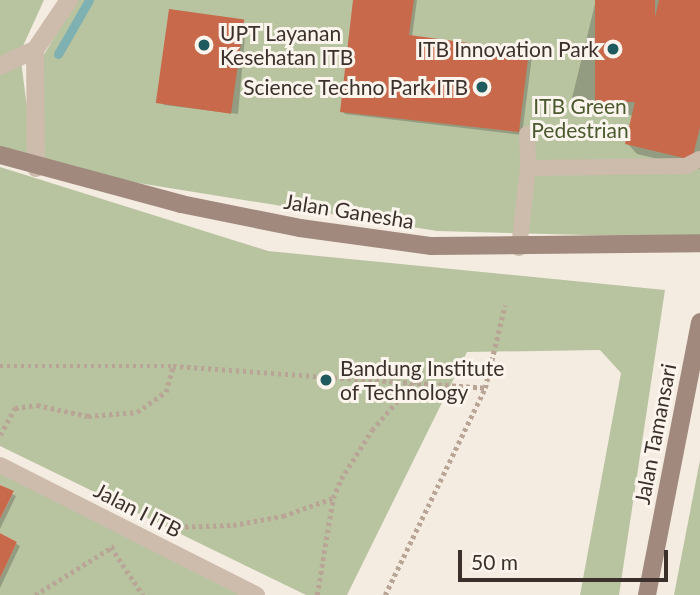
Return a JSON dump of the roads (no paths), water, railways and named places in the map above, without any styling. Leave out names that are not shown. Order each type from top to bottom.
[{"type":"street","points":[[0,66],[35,50],[69,0]]},
{"type":"street","points":[[35,50],[36,168]]},
{"type":"street","name":"Jalan Ganesha","points":[[1,159],[300,228],[432,246],[519,248],[700,243]]},
{"type":"street","name":"Jalan Tamansari","points":[[647,595],[700,322]]},
{"type":"lane","points":[[519,248],[528,168],[527,134]]},
{"type":"lane","points":[[528,168],[686,166],[700,159]]},
{"type":"lane","name":"Jalan I ITB","points":[[0,465],[257,595]]},
{"type":"waterway","points":[[58,54],[89,0]]},
{"type":"place","name":"UPT Layanan Kesehatan ITB","points":[[204,45]]},
{"type":"place","name":"ITB Innovation Park","points":[[613,49]]},
{"type":"place","name":"Science Techno Park ITB","points":[[482,87]]},
{"type":"place","name":"Bandung Institute of Technology","points":[[326,380]]},
{"type":"park label","name":"ITB Green Pedestrian","points":[[580,118]]}]
